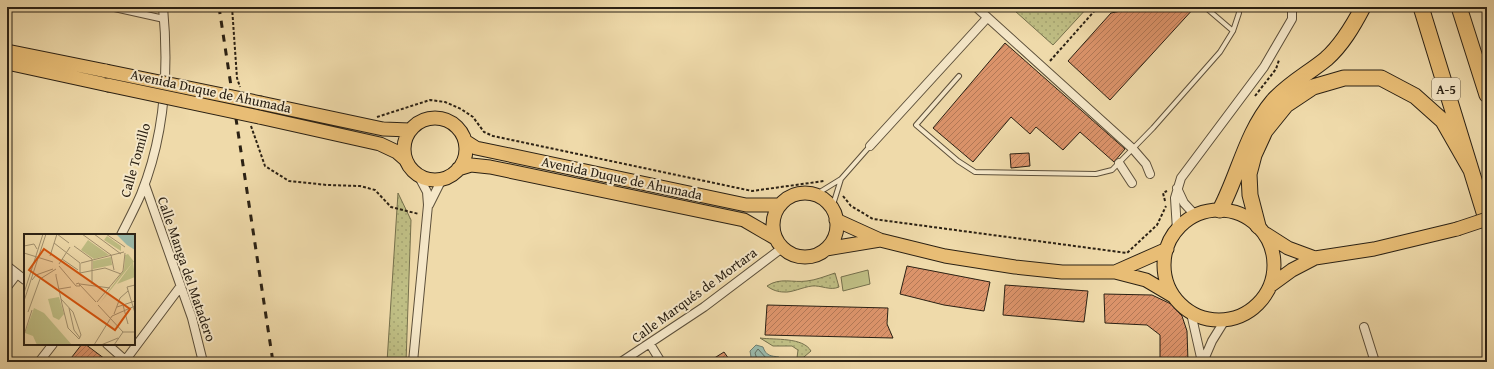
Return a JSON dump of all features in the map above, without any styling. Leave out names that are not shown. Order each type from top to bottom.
[{"type":"highway","points":[[1220,210],[1230,191],[1244,150],[1257,122],[1274,100],[1327,58],[1350,31],[1363,7]]},
{"type":"highway","name":"A-5","points":[[1421,7],[1487,222]]},
{"type":"highway","name":"A-5","points":[[1459,7],[1487,95]]},
{"type":"highway","points":[[1262,230],[1250,194],[1249,174],[1254,155],[1265,131],[1286,105],[1313,87],[1338,80],[1381,78],[1415,96],[1442,121],[1471,170]]},
{"type":"main road","name":"Avenida Duque de Ahumada","points":[[7,50],[383,129],[410,130]]},
{"type":"main road","name":"Avenida Duque de Ahumada","points":[[7,63],[254,119],[380,144],[397,152],[405,159]]},
{"type":"main road","points":[[440,118],[452,122],[458,127],[465,141],[465,157],[458,169],[442,179],[426,178],[418,175],[409,166],[405,159],[404,144],[410,130],[426,119],[440,118]]},
{"type":"main road","name":"Avenida Duque de Ahumada","points":[[465,141],[476,148],[746,205],[779,205]]},
{"type":"main road","name":"Avenida Duque de Ahumada","points":[[458,169],[471,165],[490,167],[744,220],[778,243]]},
{"type":"main road","points":[[834,214],[836,231],[833,240],[826,249],[816,255],[805,257],[792,255],[778,243],[772,226],[774,215],[779,205],[789,197],[799,193],[815,195],[824,199],[834,214],[880,240],[945,256],[1015,267],[1062,272],[1115,272],[1146,280],[1173,296],[1191,313],[1207,319],[1225,320],[1239,316],[1252,309],[1263,299],[1270,286],[1274,270],[1273,254],[1262,230]]},
{"type":"main road","points":[[1173,296],[1166,281],[1164,265],[1166,249],[1177,230],[1189,219],[1204,212],[1220,210],[1234,212],[1247,217],[1262,230],[1288,248],[1315,258]]},
{"type":"main road","points":[[1270,286],[1292,270],[1315,258],[1374,249],[1457,229],[1487,219]]},
{"type":"main road","points":[[826,249],[880,240]]},
{"type":"main road","points":[[1115,272],[1166,249]]},
{"type":"street","points":[[110,7],[164,19]]},
{"type":"street","name":"Calle Tomillo","points":[[121,234],[145,185],[158,136],[166,89],[163,7]]},
{"type":"street","points":[[976,7],[1133,149],[1146,164],[1150,174]]},
{"type":"street","points":[[1177,230],[1175,198],[1176,188],[1181,178],[1264,68],[1292,19],[1292,7]]},
{"type":"street","points":[[870,146],[988,18]]},
{"type":"street","points":[[1119,162],[1132,182]]},
{"type":"street","points":[[413,362],[428,205],[427,192],[418,175]]},
{"type":"street","points":[[428,205],[442,179]]},
{"type":"street","name":"Calle Manga del Matadero","points":[[145,185],[192,318],[203,362]]},
{"type":"street","points":[[1176,188],[1184,203],[1196,216]]},
{"type":"street","name":"Calle Marqués de Mortara","points":[[621,362],[704,307],[778,243]]},
{"type":"street","points":[[7,266],[24,279]]},
{"type":"street","points":[[7,287],[17,274]]},
{"type":"street","points":[[108,345],[125,361],[180,287]]},
{"type":"street","points":[[1191,313],[1202,362]]},
{"type":"street","points":[[1202,362],[1212,341],[1225,320]]},
{"type":"street","points":[[1364,327],[1375,362]]},
{"type":"street","points":[[650,344],[661,362]]},
{"type":"street","points":[[39,362],[52,345]]},
{"type":"lane","points":[[1205,7],[1233,30]]},
{"type":"lane","points":[[959,76],[916,125],[958,161],[975,172],[1107,173],[1133,149],[1220,52],[1233,30],[1239,14],[1238,7]]},
{"type":"lane","points":[[815,195],[841,179],[870,146]]},
{"type":"lane","points":[[834,214],[837,191],[841,179]]},
{"type":"path","points":[[232,7],[237,78],[241,93]]},
{"type":"path","points":[[1044,68],[1098,7]]},
{"type":"path","points":[[372,120],[380,114],[430,100],[445,102],[461,109],[473,118],[484,132],[493,136],[752,191],[793,184],[824,181],[829,185]]},
{"type":"path","points":[[254,119],[264,166],[289,181],[327,185],[360,186],[375,190],[391,206],[427,216]]},
{"type":"path","points":[[837,191],[851,206],[873,219],[1127,253],[1157,224],[1166,206],[1163,192],[1176,188]]},
{"type":"shaded area","points":[[1019,7],[1088,7],[1053,45],[1015,11]]},
{"type":"shaded area","points":[[398,193],[411,220],[406,362],[387,362]]},
{"type":"shaded area","points":[[868,270],[870,284],[843,291],[841,277]]},
{"type":"shaded area","points":[[835,273],[839,287],[836,288],[812,286],[790,292],[780,292],[767,286],[772,283],[782,281],[802,281],[821,278]]},
{"type":"shaded area","points":[[760,338],[795,341],[802,343],[811,351],[798,362],[785,362],[797,358],[798,350],[792,346],[773,346]]},
{"type":"water","points":[[756,345],[763,347],[769,355],[779,357],[781,362],[755,362],[751,357],[750,351]]},
{"type":"building","points":[[1121,7],[1195,7],[1110,100],[1068,61],[1111,13],[1121,11]]},
{"type":"building","points":[[1005,43],[1125,149],[1114,162],[1080,132],[1063,150],[1036,127],[1030,134],[1011,117],[973,162],[933,128]]},
{"type":"building","points":[[1029,153],[1030,166],[1011,168],[1010,154]]},
{"type":"building","points":[[907,266],[990,282],[984,311],[944,305],[900,294]]},
{"type":"building","points":[[1005,285],[1088,291],[1084,322],[1003,315]]},
{"type":"building","points":[[1104,294],[1152,295],[1171,304],[1182,316],[1187,331],[1188,362],[1160,362],[1160,335],[1147,325],[1105,323]]},
{"type":"building","points":[[767,305],[888,308],[887,324],[893,338],[765,335]]},
{"type":"building","points":[[81,345],[86,345],[109,362],[68,362]]},
{"type":"building","points":[[724,352],[731,362],[708,362]]},
{"type":"railway","points":[[219,7],[273,362]]}]
